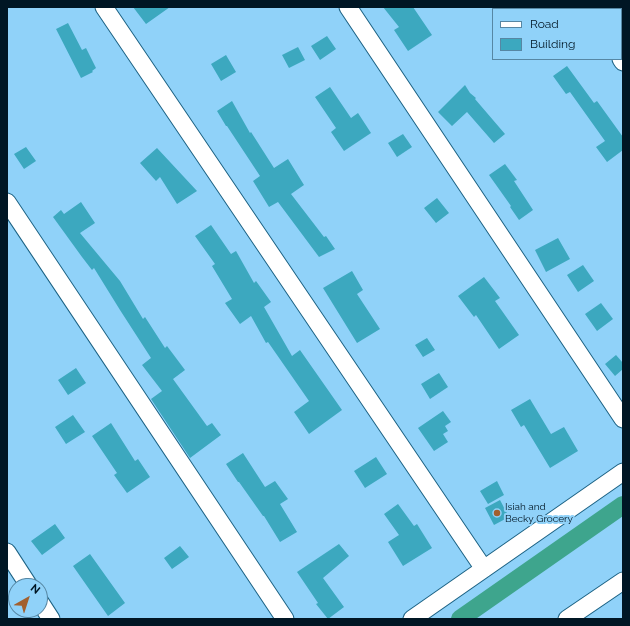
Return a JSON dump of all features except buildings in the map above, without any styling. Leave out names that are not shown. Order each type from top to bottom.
[{"type":"street","points":[[104,7],[484,569]]},
{"type":"street","points":[[348,7],[623,419]]},
{"type":"street","points":[[7,202],[285,619]]},
{"type":"street","points":[[412,619],[623,472]]},
{"type":"street","points":[[7,552],[24,578]]},
{"type":"street","points":[[567,619],[623,581]]},
{"type":"waterway","points":[[460,619],[623,505]]},
{"type":"place","name":"Isiah and Becky Grocery","points":[[497,513]]}]
